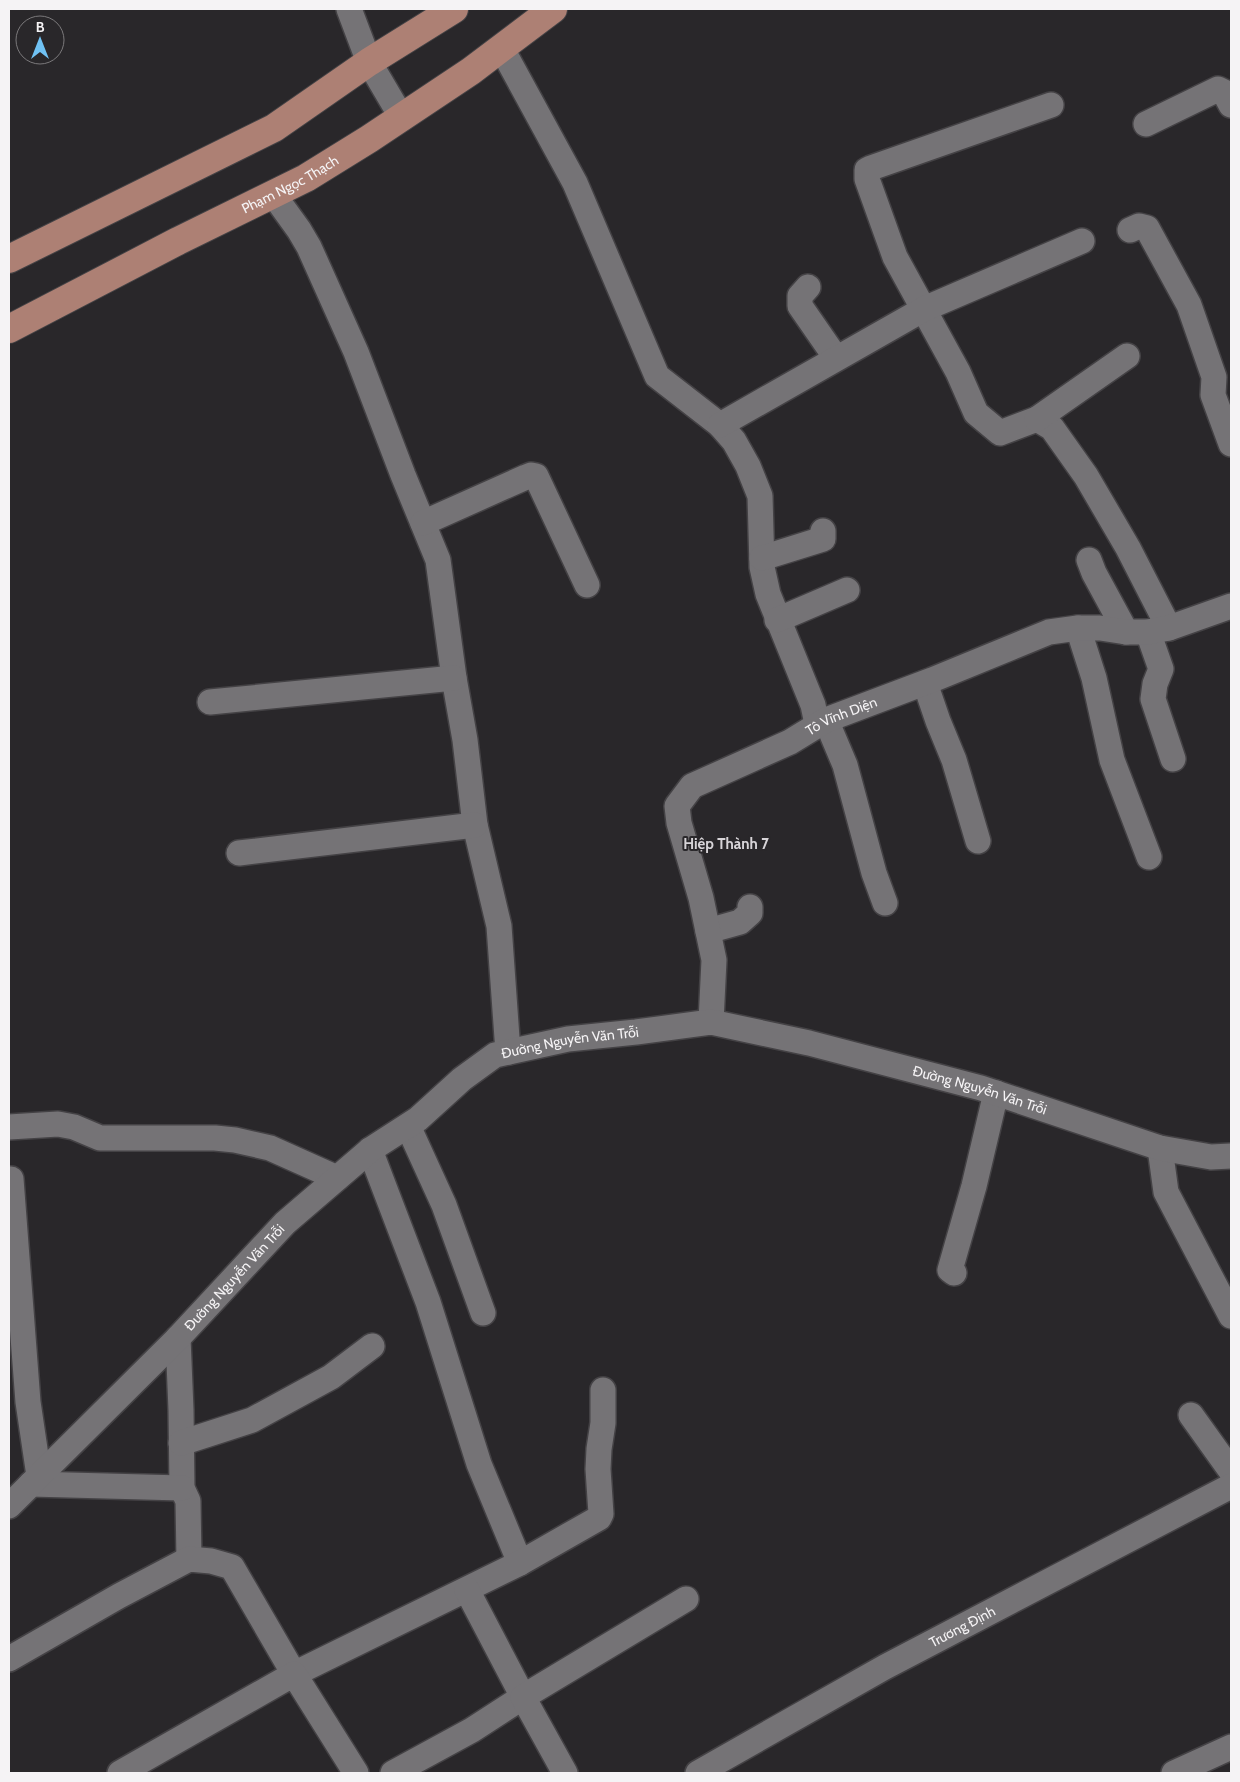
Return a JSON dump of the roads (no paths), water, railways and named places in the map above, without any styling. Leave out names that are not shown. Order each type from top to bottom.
[{"type":"main road","points":[[9,259],[274,128],[369,62],[454,9]]},
{"type":"main road","name":"Phạm Ngọc Thạch","points":[[9,329],[178,241],[306,178],[402,118],[502,49],[553,9]]},
{"type":"street","points":[[349,9],[369,62],[402,118]]},
{"type":"street","points":[[502,49],[574,183],[658,376],[720,425],[734,441],[748,466],[760,496],[762,558],[768,594],[777,620],[810,696],[845,765],[874,873],[885,903]]},
{"type":"street","points":[[1146,124],[1218,89],[1224,92],[1231,105]]},
{"type":"street","points":[[1051,106],[867,170],[867,179],[895,257],[958,372],[976,413],[1000,433],[1037,419],[1127,356]]},
{"type":"street","points":[[273,194],[309,247],[356,352],[438,560],[454,678],[465,740],[475,825],[499,926],[508,1052]]},
{"type":"street","points":[[1130,230],[1140,226],[1147,228],[1188,305],[1214,377],[1213,395],[1231,444]]},
{"type":"street","points":[[720,425],[924,309],[1082,241]]},
{"type":"street","points":[[808,287],[800,296],[800,306],[836,358]]},
{"type":"street","points":[[1037,419],[1052,428],[1086,476],[1128,548],[1148,631],[1161,669],[1155,684],[1153,700],[1173,759]]},
{"type":"street","points":[[423,523],[534,475],[587,585]]},
{"type":"street","points":[[762,558],[823,538],[823,531]]},
{"type":"street","points":[[1089,560],[1094,573],[1148,631]]},
{"type":"street","points":[[777,620],[847,590]]},
{"type":"street","name":"Tô Vĩnh Diện","points":[[711,1022],[714,960],[701,898],[679,824],[677,806],[692,786],[790,742],[822,722],[925,683],[1049,632],[1078,628],[1148,631],[1231,606]]},
{"type":"street","points":[[1078,628],[1094,678],[1112,760],[1149,857]]},
{"type":"street","points":[[210,702],[454,678]]},
{"type":"street","points":[[925,683],[954,760],[978,841]]},
{"type":"street","points":[[239,853],[475,825]]},
{"type":"street","points":[[708,931],[740,922],[750,913],[750,907]]},
{"type":"street","name":"Đường Nguyễn Văn Trỗi","points":[[9,1506],[178,1338],[285,1223],[370,1150],[418,1119],[462,1079],[495,1055],[568,1039],[711,1022],[810,1043],[996,1093],[1160,1148],[1211,1157],[1231,1156]]},
{"type":"street","points":[[954,1273],[950,1270],[974,1186],[996,1093]]},
{"type":"street","points":[[9,1127],[58,1124],[74,1127],[100,1138],[215,1138],[235,1140],[270,1148],[337,1178]]},
{"type":"street","points":[[408,1126],[444,1205],[482,1313]]},
{"type":"street","points":[[1160,1148],[1166,1192],[1231,1316]]},
{"type":"street","points":[[370,1150],[428,1302],[479,1464],[520,1563]]},
{"type":"street","points":[[11,1179],[35,1480],[182,1488]]},
{"type":"street","points":[[178,1338],[182,1488],[188,1502],[189,1559]]},
{"type":"street","points":[[181,1443],[260,1416],[331,1377],[372,1346]]},
{"type":"street","points":[[120,1773],[294,1674],[520,1563],[600,1518],[599,1449],[603,1423],[603,1390]]},
{"type":"street","points":[[1190,1415],[1231,1471]]},
{"type":"street","name":"Trương Định","points":[[698,1773],[885,1667],[1231,1486]]},
{"type":"street","points":[[9,1659],[189,1559],[211,1561],[232,1567],[294,1674],[356,1773]]},
{"type":"street","points":[[466,1590],[565,1773]]},
{"type":"street","points":[[393,1773],[472,1730],[686,1598]]},
{"type":"street","points":[[1174,1773],[1231,1748]]},
{"type":"district","name":"Hiệp Thành 7","points":[[726,844]]}]
